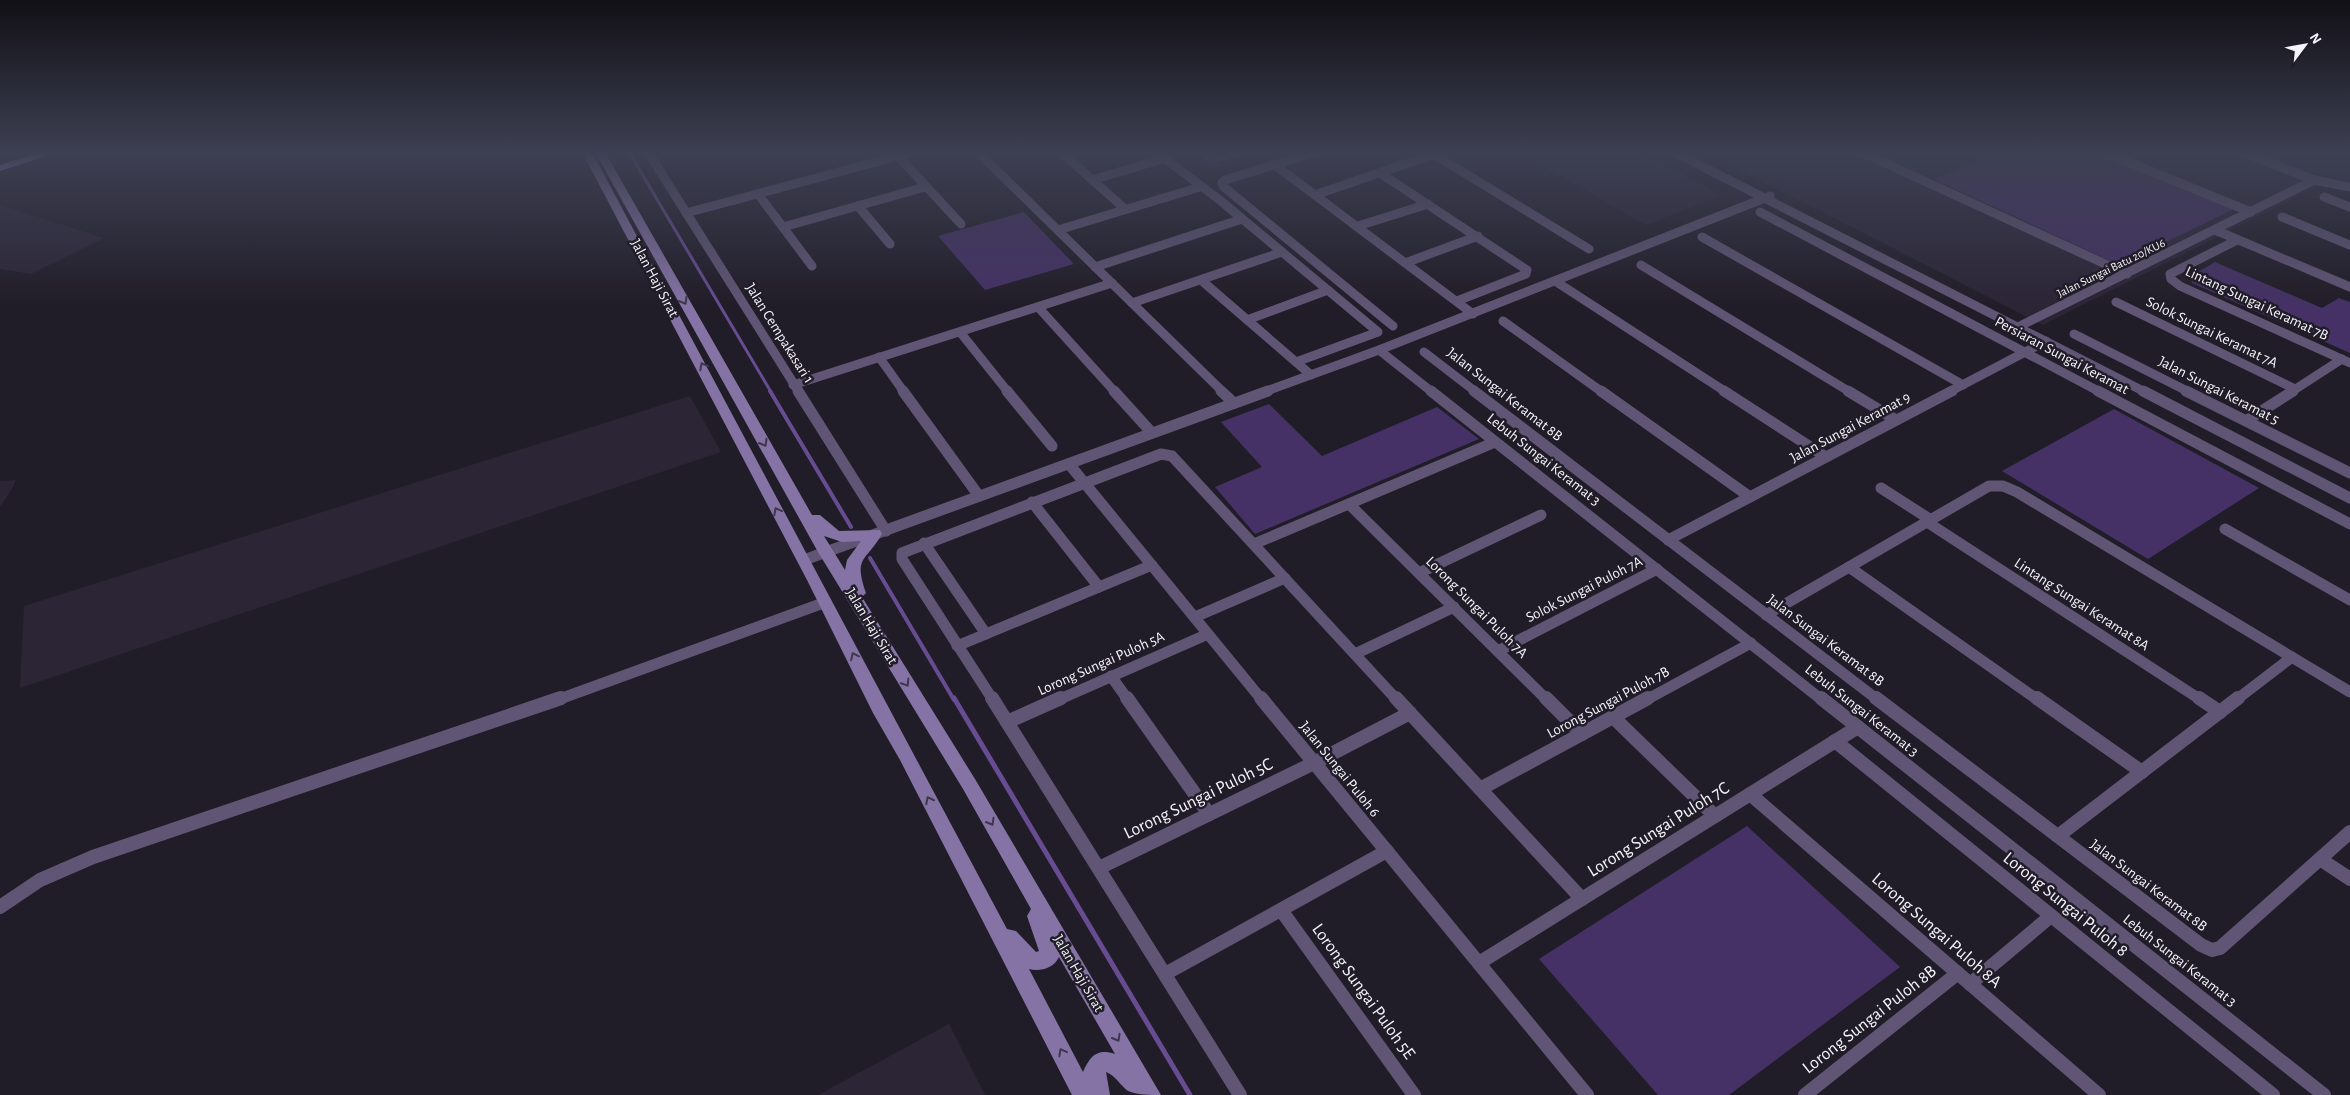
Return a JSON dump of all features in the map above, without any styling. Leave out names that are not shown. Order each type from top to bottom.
[{"type":"main road","name":"Jalan Haji Sirat","points":[[615,203],[717,392],[891,732],[978,892],[1084,1095]]},
{"type":"main road","name":"Jalan Haji Sirat","points":[[629,203],[826,552],[1017,866],[1150,1095]]},
{"type":"main road","points":[[776,463],[823,529],[832,536],[845,538],[881,532]]},
{"type":"main road","points":[[881,532],[854,556],[851,569],[857,591],[883,645]]},
{"type":"main road","points":[[978,892],[1018,949],[1029,960],[1044,960],[1049,956],[1048,944],[1017,866]]},
{"type":"main road","points":[[1099,1095],[1094,1072],[1101,1061],[1113,1063],[1125,1071],[1144,1095]]},
{"type":"street","name":"Jalan Cempakasari 1","points":[[680,203],[794,385],[881,532]]},
{"type":"street","points":[[686,213],[724,203]]},
{"type":"street","points":[[765,203],[812,266]]},
{"type":"street","points":[[783,227],[868,203]]},
{"type":"street","points":[[941,203],[961,224]]},
{"type":"street","points":[[1030,203],[1234,403]]},
{"type":"street","points":[[1119,203],[1126,209]]},
{"type":"street","points":[[1058,230],[1146,203]]},
{"type":"street","points":[[1221,203],[1378,332],[1296,362]]},
{"type":"street","points":[[1243,203],[1393,326]]},
{"type":"street","points":[[1326,203],[1473,314]]},
{"type":"street","points":[[1514,203],[1589,249]]},
{"type":"street","points":[[804,560],[1379,350],[1752,203]]},
{"type":"street","name":"Persiaran Sungai Keramat","points":[[1778,203],[1903,270],[1925,278],[2350,498]]},
{"type":"street","points":[[1972,203],[2127,274]]},
{"type":"street","points":[[2229,203],[2251,212]]},
{"type":"street","name":"Jalan Sungai Batu 20/KU6","points":[[2018,327],[2269,203]]},
{"type":"street","points":[[1358,226],[1428,204],[1527,270],[1526,274],[1457,302]]},
{"type":"street","points":[[858,206],[890,244]]},
{"type":"street","name":"Persiaran Sungai Keramat","points":[[1760,212],[2350,524]]},
{"type":"street","points":[[2282,217],[2350,245]]},
{"type":"street","points":[[1095,267],[1242,219]]},
{"type":"street","points":[[2215,230],[2350,287]]},
{"type":"street","points":[[1405,263],[1478,236]]},
{"type":"street","points":[[1702,237],[1963,385]]},
{"type":"street","name":"Lintang Sungai Keramat 7B","points":[[2237,240],[2170,274],[2171,279],[2180,286],[2346,361]]},
{"type":"street","points":[[1132,303],[1282,252]]},
{"type":"street","points":[[1641,265],[1896,420]]},
{"type":"street","points":[[1201,280],[1311,375]]},
{"type":"street","points":[[1555,281],[1826,457]]},
{"type":"street","points":[[794,385],[1112,283]]},
{"type":"street","points":[[1248,320],[1328,290]]},
{"type":"street","name":"Solok Sungai Keramat 7A","points":[[2116,302],[2295,389]]},
{"type":"street","points":[[1038,307],[1152,433]]},
{"type":"street","points":[[1503,321],[1750,497]]},
{"type":"street","points":[[960,332],[1052,446]]},
{"type":"street","name":"Jalan Sungai Keramat 5","points":[[2074,334],[2350,473]]},
{"type":"street","name":"Jalan Sungai Keramat 9","points":[[1668,540],[2046,341]]},
{"type":"street","name":"Lebuh Sungai Keramat 3","points":[[1379,350],[2324,1095]]},
{"type":"street","name":"Jalan Sungai Keramat 8B","points":[[1424,352],[1766,615],[2201,945],[2212,950],[2220,948],[2320,859]]},
{"type":"street","points":[[879,358],[979,496]]},
{"type":"street","points":[[2246,420],[2295,389],[2346,361]]},
{"type":"street","points":[[1254,544],[1495,442]]},
{"type":"street","points":[[1240,1095],[1008,722],[902,559],[902,553],[906,550],[1162,454],[1172,456],[1582,899]]},
{"type":"street","name":"Jalan Sungai Puloh 6","points":[[1069,464],[1586,1095]]},
{"type":"street","points":[[1766,615],[1989,486],[2002,486],[2017,492],[2350,692]]},
{"type":"street","name":"Lintang Sungai Keramat 8A","points":[[1881,488],[2220,712]]},
{"type":"street","points":[[1032,502],[1098,588]]},
{"type":"street","name":"Lorong Sungai Puloh 7A","points":[[1349,504],[1582,734]]},
{"type":"street","points":[[1419,573],[1541,515]]},
{"type":"street","points":[[2225,529],[2350,600]]},
{"type":"street","points":[[924,543],[986,634]]},
{"type":"street","points":[[957,646],[1152,565]]},
{"type":"street","points":[[1849,567],[2142,772]]},
{"type":"street","name":"Solok Sungai Puloh 7A","points":[[1498,652],[1657,569]]},
{"type":"street","points":[[1195,617],[1285,578]]},
{"type":"street","points":[[0,907],[40,880],[93,857],[498,721],[826,602]]},
{"type":"street","points":[[1356,654],[1454,607]]},
{"type":"street","name":"Lorong Sungai Puloh 5A","points":[[1008,722],[1208,634]]},
{"type":"street","name":"Lorong Sungai Puloh 7B","points":[[1480,789],[1751,644]]},
{"type":"street","points":[[2058,836],[2292,657]]},
{"type":"street","points":[[1111,676],[1209,814]]},
{"type":"street","name":"Lorong Sungai Puloh 5C","points":[[1099,868],[1410,713]]},
{"type":"street","points":[[1613,718],[1715,816]]},
{"type":"street","name":"Lorong Sungai Puloh 7C","points":[[1479,963],[1858,727]]},
{"type":"street","name":"Lorong Sungai Puloh 8","points":[[1835,742],[2273,1095]]},
{"type":"street","name":"Lorong Sungai Puloh 8A","points":[[1750,794],[2096,1094]]},
{"type":"street","points":[[2350,832],[2320,859],[2350,879]]},
{"type":"street","points":[[1165,974],[1387,851]]},
{"type":"street","name":"Lorong Sungai Puloh 5E","points":[[1281,910],[1414,1095]]},
{"type":"street","name":"Lorong Sungai Puloh 8B","points":[[1805,1095],[2051,916]]},
{"type":"shaded area","points":[[1608,203],[1701,203],[1646,225]]},
{"type":"shaded area","points":[[1805,203],[2284,203],[2043,325]]},
{"type":"shaded area","points":[[1986,203],[2224,203],[2236,208],[2119,265]]},
{"type":"shaded area","points":[[0,205],[104,238],[31,274],[0,269]]},
{"type":"shaded area","points":[[1024,212],[1074,264],[985,290],[938,236]]},
{"type":"shaded area","points":[[2215,262],[2322,308],[2339,298],[2350,302],[2350,353],[2192,283],[2191,276]]},
{"type":"shaded area","points":[[690,396],[721,452],[20,688],[24,606]]},
{"type":"shaded area","points":[[1269,404],[1322,456],[1437,407],[1479,439],[1255,534],[1215,487],[1262,467],[1221,422]]},
{"type":"shaded area","points":[[2114,409],[2259,488],[2148,559],[2002,471]]},
{"type":"shaded area","points":[[16,480],[13,487],[0,507],[0,481]]},
{"type":"shaded area","points":[[1747,826],[1900,967],[1729,1095],[1658,1095],[1539,959]]},
{"type":"shaded area","points":[[949,1024],[985,1095],[818,1095]]},
{"type":"waterway","points":[[659,203],[771,392]]},
{"type":"waterway","points":[[770,391],[851,527]]},
{"type":"waterway","points":[[870,558],[954,700]]},
{"type":"waterway","points":[[954,698],[1190,1095]]}]
